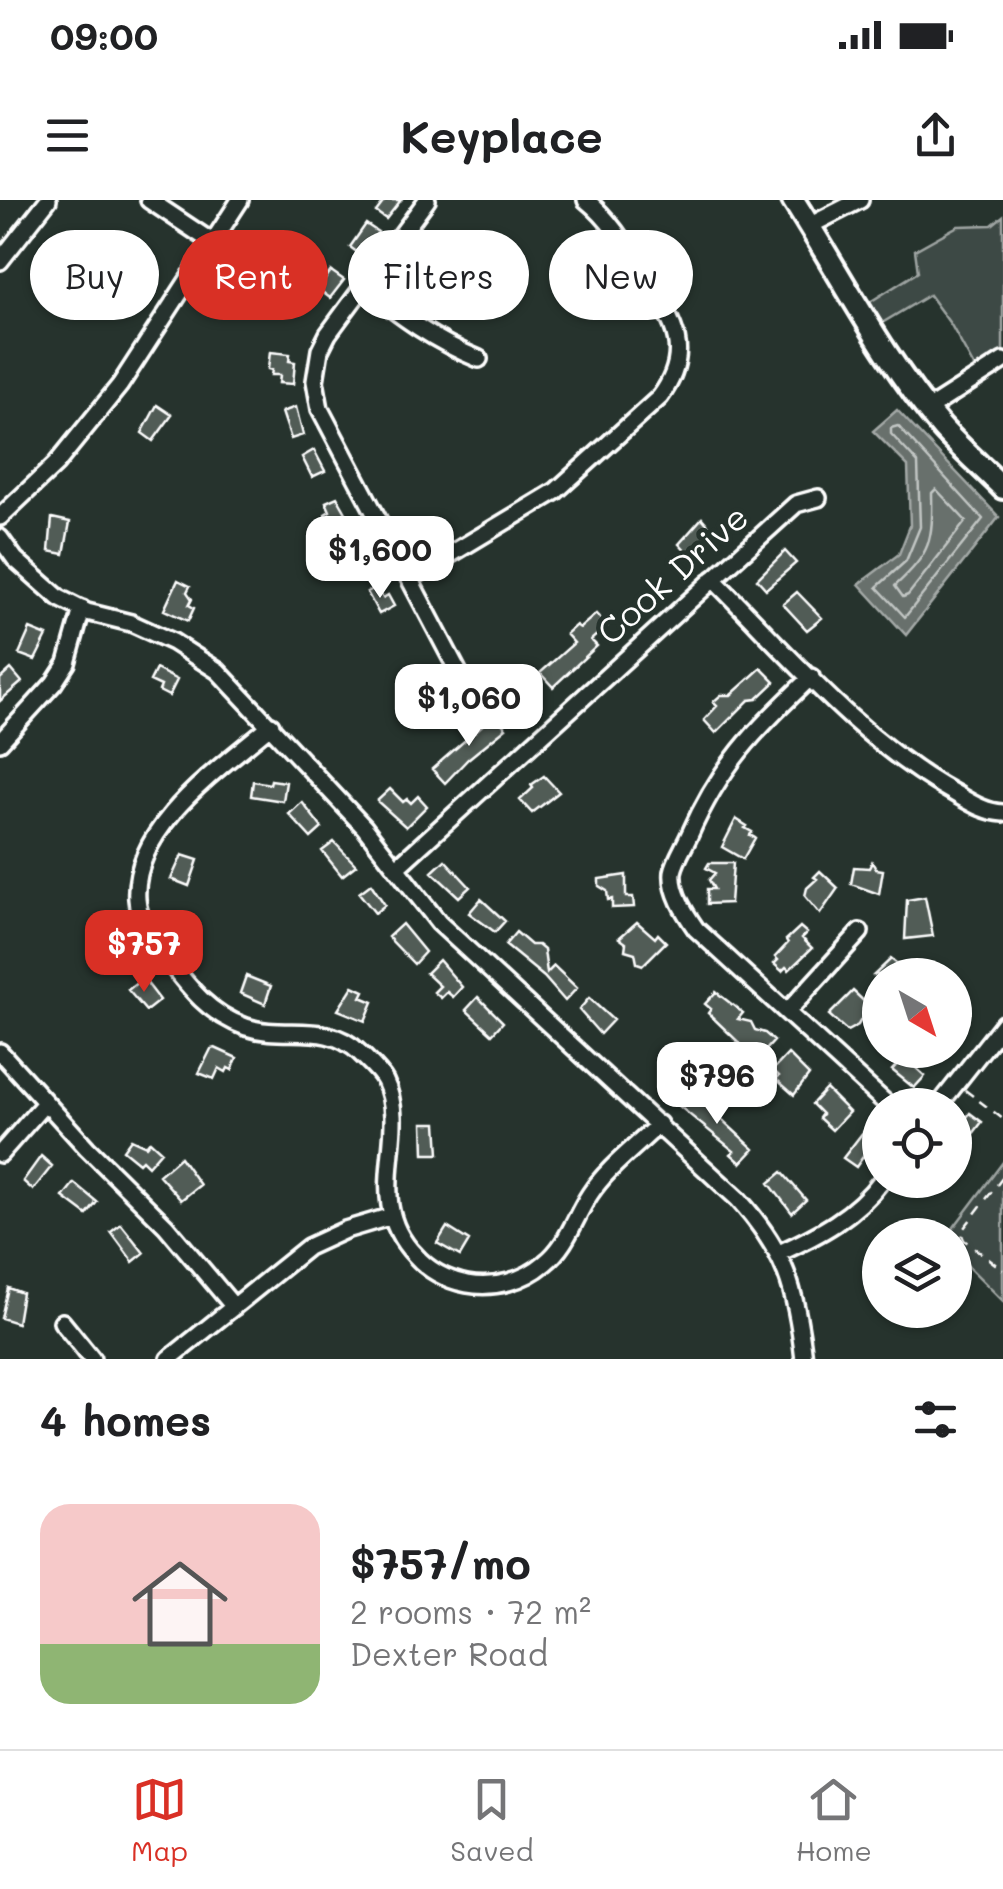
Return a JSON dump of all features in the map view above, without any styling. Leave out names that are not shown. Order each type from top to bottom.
[{"type":"main road","points":[[793,200],[896,365],[928,409],[1003,488]]},
{"type":"street","points":[[0,261],[48,200]]},
{"type":"street","points":[[150,200],[194,230]]},
{"type":"street","points":[[220,230],[240,200]]},
{"type":"street","points":[[405,230],[427,200]]},
{"type":"street","points":[[411,578],[556,491],[660,397],[672,377],[678,347],[672,320],[623,241],[586,200]]},
{"type":"street","points":[[810,226],[860,200]]},
{"type":"street","points":[[0,517],[80,437],[179,295]]},
{"type":"street","points":[[348,307],[320,350],[315,394],[460,675]]},
{"type":"street","points":[[406,320],[448,346],[479,358]]},
{"type":"street","points":[[928,409],[1003,361]]},
{"type":"street","points":[[986,372],[1003,377]]},
{"type":"street","name":"Cook Drive","points":[[396,868],[796,504],[818,498]]},
{"type":"street","points":[[0,538],[46,587],[82,609],[130,624],[194,653],[218,670],[364,827],[439,923],[738,1198],[779,1252],[799,1314],[804,1359]]},
{"type":"street","points":[[713,579],[876,742],[940,786],[989,812],[1003,813]]},
{"type":"street","points":[[0,742],[54,683],[66,662],[82,609]]},
{"type":"street","points":[[810,676],[749,736],[709,791],[673,871],[683,910],[696,929],[870,1088]]},
{"type":"street","points":[[270,725],[182,803],[157,833],[144,856],[136,899],[156,945],[196,998],[213,1011],[255,1030],[333,1035],[347,1040],[374,1067],[390,1098],[388,1188],[392,1216],[406,1244],[435,1272],[472,1285],[512,1281],[539,1268],[554,1255],[590,1192],[659,1124]]},
{"type":"street","points":[[787,1012],[860,932]]},
{"type":"street","points":[[953,1088],[1003,1024]]},
{"type":"street","points":[[0,1052],[166,1226],[234,1307]]},
{"type":"street","points":[[0,1154],[45,1102]]},
{"type":"street","points":[[779,1252],[821,1234],[867,1198]]},
{"type":"street","points":[[169,1359],[308,1247],[344,1230],[392,1216]]},
{"type":"street","points":[[62,1322],[92,1359]]},
{"type":"path","points":[[956,1084],[1003,1119]]},
{"type":"path","points":[[1003,1177],[961,1232],[964,1240],[1003,1270]]},
{"type":"shaded area","points":[[1003,216],[1003,355],[977,372],[929,295],[882,323],[870,302],[918,272],[915,250],[958,226],[992,225]]},
{"type":"shaded area","points":[[1003,1162],[1003,1301],[972,1270],[972,1218],[961,1218]]},
{"type":"water","points":[[897,410],[999,517],[906,635],[859,584],[899,554],[910,526],[908,466],[873,431]]},
{"type":"building","points":[[385,200],[401,200],[386,219],[376,212]]},
{"type":"building","points":[[331,271],[344,280],[330,298],[328,296]]},
{"type":"building","points":[[270,352],[290,354],[289,361],[295,362],[293,384],[279,383],[280,375],[271,375]]},
{"type":"building","points":[[157,405],[172,415],[153,441],[142,433]]},
{"type":"building","points":[[296,407],[303,435],[291,439],[282,412]]},
{"type":"building","points":[[314,450],[325,471],[312,477],[302,457]]},
{"type":"building","points":[[337,497],[350,520],[332,529],[325,514],[330,511],[326,502]]},
{"type":"building","points":[[52,518],[70,522],[64,554],[49,551]]},
{"type":"building","points":[[702,518],[715,533],[691,557],[679,544]]},
{"type":"building","points":[[361,542],[368,568],[357,574],[343,551]]},
{"type":"building","points":[[785,551],[796,563],[766,589],[757,579]]},
{"type":"building","points":[[178,580],[190,586],[189,605],[194,608],[188,621],[164,610]]},
{"type":"building","points":[[377,587],[394,606],[379,614],[367,592]]},
{"type":"building","points":[[797,592],[822,618],[807,630],[783,604]]},
{"type":"building","points":[[596,614],[607,626],[591,640],[597,646],[553,687],[540,673],[574,643],[566,634]]},
{"type":"building","points":[[30,629],[47,636],[35,660],[19,654]]},
{"type":"building","points":[[761,668],[775,682],[757,699],[749,700],[716,733],[704,720],[717,706],[713,702],[721,695],[731,695]]},
{"type":"building","points":[[11,669],[22,682],[0,701],[0,679]]},
{"type":"building","points":[[156,669],[177,680],[169,696],[150,681]]},
{"type":"building","points":[[422,675],[427,685],[434,682],[440,693],[424,701],[412,680]]},
{"type":"building","points":[[494,715],[506,728],[445,783],[432,769]]},
{"type":"building","points":[[544,776],[559,792],[532,813],[520,800]]},
{"type":"building","points":[[271,780],[286,782],[283,801],[251,796],[253,781],[270,784]]},
{"type":"building","points":[[390,789],[403,802],[407,799],[411,803],[418,796],[427,806],[406,827],[377,801]]},
{"type":"building","points":[[302,802],[322,828],[311,838],[289,814]]},
{"type":"building","points":[[736,819],[755,838],[743,859],[722,847]]},
{"type":"building","points":[[334,842],[356,865],[342,876],[322,851]]},
{"type":"building","points":[[182,855],[198,860],[189,886],[171,879]]},
{"type":"building","points":[[445,860],[470,887],[459,897],[432,872]]},
{"type":"building","points":[[872,862],[876,869],[883,870],[879,894],[851,884],[854,867],[869,868]]},
{"type":"building","points":[[709,863],[733,863],[730,903],[707,904],[707,889],[714,889],[709,880],[715,873],[706,868]]},
{"type":"building","points":[[820,871],[838,888],[820,914],[805,896]]},
{"type":"building","points":[[626,875],[626,897],[633,897],[634,907],[612,908],[612,899],[608,900],[599,879]]},
{"type":"building","points":[[371,884],[385,905],[375,913],[359,893]]},
{"type":"building","points":[[925,897],[933,936],[905,939],[907,900]]},
{"type":"building","points":[[481,899],[505,921],[495,932],[469,913]]},
{"type":"building","points":[[637,922],[666,942],[643,965],[637,963],[635,953],[625,950],[626,943],[619,938]]},
{"type":"building","points":[[402,924],[425,952],[414,964],[388,937]]},
{"type":"building","points":[[800,927],[807,933],[802,938],[812,948],[789,970],[786,967],[782,971],[774,964],[778,960],[775,957]]},
{"type":"building","points":[[516,932],[544,950],[547,973],[554,966],[577,988],[565,1001],[544,977],[505,945]]},
{"type":"building","points":[[439,960],[462,987],[453,997],[447,992],[441,998],[434,992],[440,986],[426,973]]},
{"type":"building","points":[[246,976],[271,986],[265,1004],[240,993]]},
{"type":"building","points":[[143,978],[160,1000],[146,1011],[128,990]]},
{"type":"building","points":[[353,986],[364,991],[361,997],[373,1002],[365,1021],[338,1010]]},
{"type":"building","points":[[853,991],[862,999],[862,1018],[847,1031],[829,1015]]},
{"type":"building","points":[[716,992],[743,1013],[738,1019],[751,1022],[755,1030],[774,1041],[757,1060],[708,1013],[711,1009],[705,1004]]},
{"type":"building","points":[[478,997],[503,1022],[492,1034],[466,1010]]},
{"type":"building","points":[[589,998],[613,1020],[600,1034],[579,1010]]},
{"type":"building","points":[[215,1048],[237,1058],[232,1070],[219,1068],[214,1079],[199,1073]]},
{"type":"building","points":[[788,1054],[809,1075],[794,1095],[776,1079],[779,1076],[773,1070]]},
{"type":"building","points":[[916,1068],[925,1076],[914,1088],[892,1070]]},
{"type":"building","points":[[826,1089],[849,1112],[832,1130],[812,1104]]},
{"type":"building","points":[[692,1092],[754,1149],[741,1163],[731,1154],[734,1151],[679,1106]]},
{"type":"building","points":[[972,1114],[982,1122],[972,1135]]},
{"type":"building","points":[[423,1123],[437,1123],[439,1154],[424,1154]]},
{"type":"building","points":[[862,1133],[862,1158],[856,1167],[843,1158]]},
{"type":"building","points":[[131,1139],[146,1146],[150,1141],[161,1151],[148,1166],[142,1160],[139,1163],[123,1150]]},
{"type":"building","points":[[41,1156],[52,1166],[33,1190],[23,1181]]},
{"type":"building","points":[[180,1157],[200,1185],[181,1200],[159,1175]]},
{"type":"building","points":[[782,1172],[806,1200],[792,1213],[769,1183]]},
{"type":"building","points":[[74,1183],[97,1202],[87,1215],[63,1197]]},
{"type":"building","points":[[121,1224],[144,1253],[133,1262],[111,1232]]},
{"type":"building","points":[[447,1227],[469,1241],[460,1256],[437,1243]]},
{"type":"building","points":[[8,1288],[22,1293],[17,1323],[1,1318]]}]
